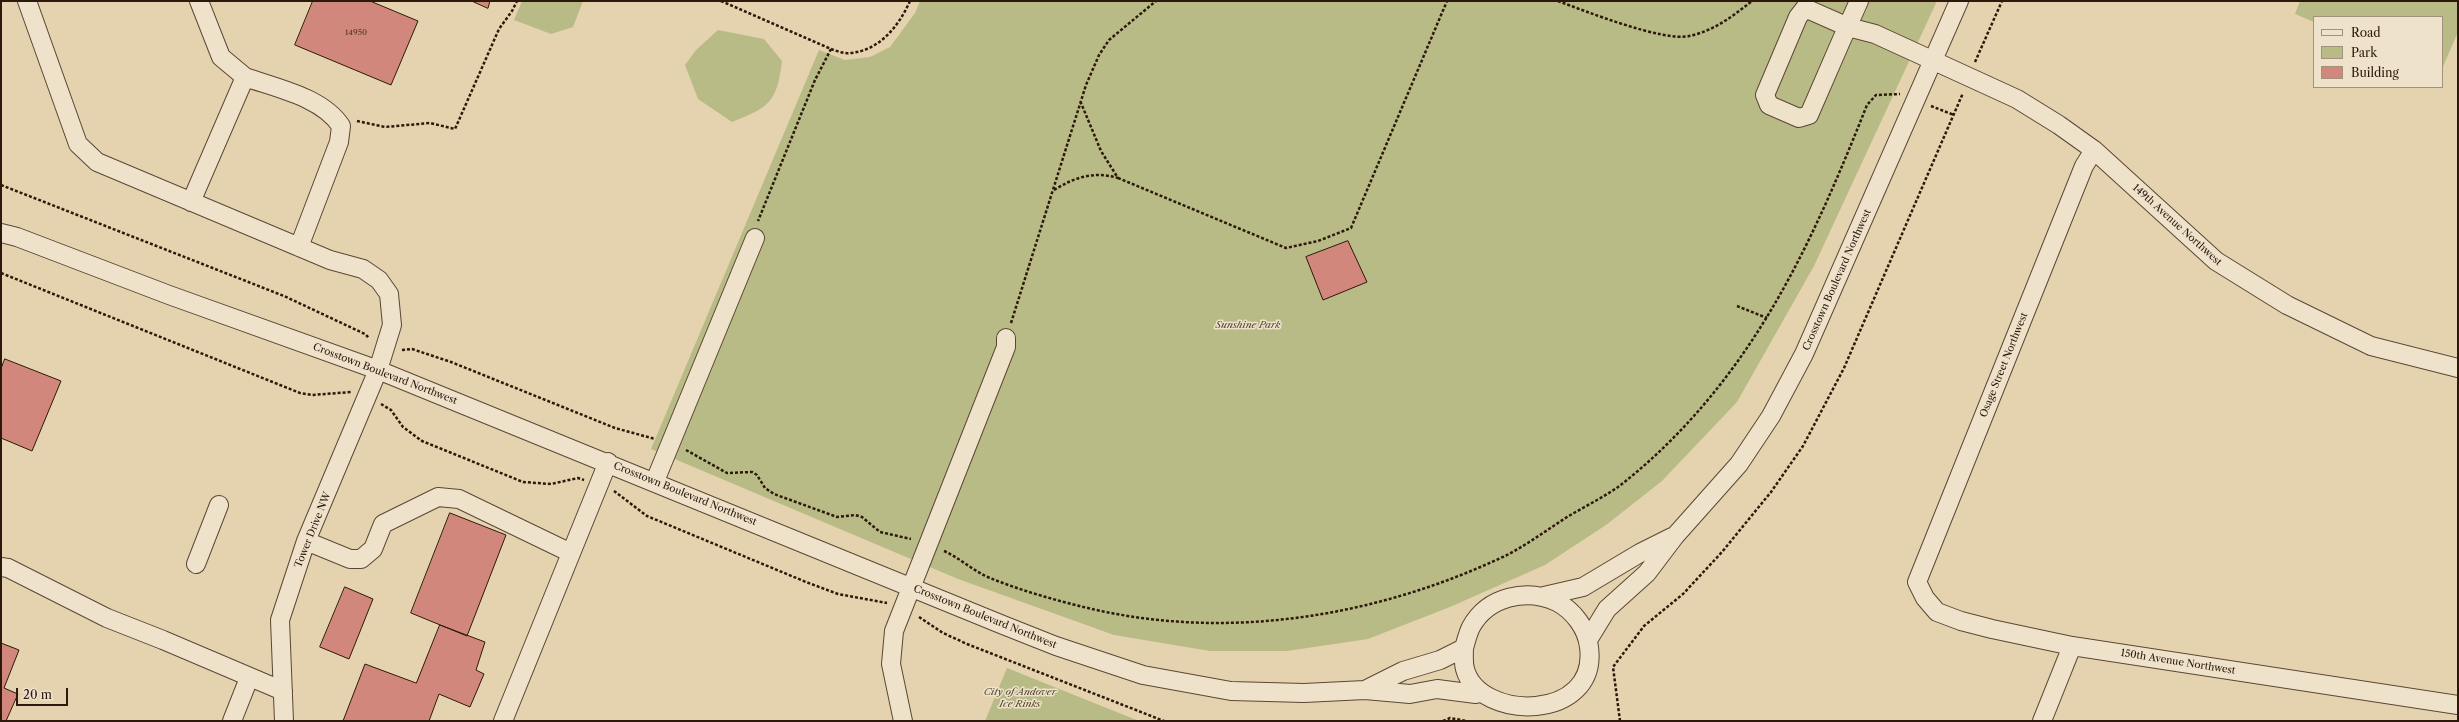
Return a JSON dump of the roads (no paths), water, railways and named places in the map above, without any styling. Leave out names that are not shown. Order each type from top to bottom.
[{"type":"street","name":"Tower Drive NW","points":[[27,1],[78,144],[97,162],[330,260],[363,269],[379,280],[389,294],[392,325],[378,370],[306,541],[280,620],[284,721]]},
{"type":"street","points":[[199,1],[221,56],[245,77],[308,100],[336,117],[341,126],[339,142],[299,247]]},
{"type":"street","points":[[1807,4],[1798,17],[1765,95],[1770,105],[1799,118],[1810,115],[1860,1]]},
{"type":"street","name":"Crosstown Boulevard Northwest","points":[[1588,640],[1607,609],[1647,573],[1675,536],[1739,464],[1771,416],[1789,384],[1934,61],[1959,1]]},
{"type":"street","name":"149th Avenue Northwest","points":[[1807,4],[1848,27],[1875,34],[2017,99],[2094,150],[2216,261],[2286,305],[2371,346],[2458,368]]},
{"type":"street","points":[[191,202],[245,77]]},
{"type":"street","name":"Osage Street Northwest","points":[[1917,582],[2084,166],[2094,150]]},
{"type":"street","name":"Crosstown Boulevard Northwest","points":[[1,223],[9,235],[168,295],[378,370],[608,462],[912,588],[1063,648],[1143,675],[1182,684],[1231,691],[1274,693],[1365,690],[1410,694],[1437,689],[1476,694]]},
{"type":"street","points":[[655,482],[755,238]]},
{"type":"street","points":[[903,721],[891,664],[891,648],[894,631],[1006,347],[1006,338]]},
{"type":"street","points":[[503,721],[608,462]]},
{"type":"street","points":[[306,541],[350,559],[361,559],[373,549],[382,524],[438,497],[459,499],[571,553]]},
{"type":"street","points":[[196,564],[219,505]]},
{"type":"street","name":"Crosstown Boulevard Northwest","points":[[1544,596],[1564,606],[1579,621],[1588,640],[1591,660],[1587,680],[1572,708],[1542,719],[1522,721],[1502,716],[1485,705],[1476,694],[1465,669],[1464,648],[1471,627],[1484,610],[1502,599],[1523,594],[1544,596],[1583,587],[1640,552],[1675,536]]},
{"type":"street","points":[[1,567],[8,568],[107,618],[283,691]]},
{"type":"street","name":"150th Avenue Northwest","points":[[1917,582],[1925,598],[1937,612],[1961,621],[2072,646],[2458,705]]},
{"type":"street","points":[[2042,721],[2072,646]]},
{"type":"street","name":"Crosstown Boulevard Northwest","points":[[1365,690],[1403,671],[1440,660],[1464,648]]},
{"type":"street","points":[[232,721],[249,678]]},
{"type":"park label","name":"Sunshine Park","points":[[1248,325]]},
{"type":"park label","name":"City of Andover Ice Rinks","points":[[1020,698]]}]
